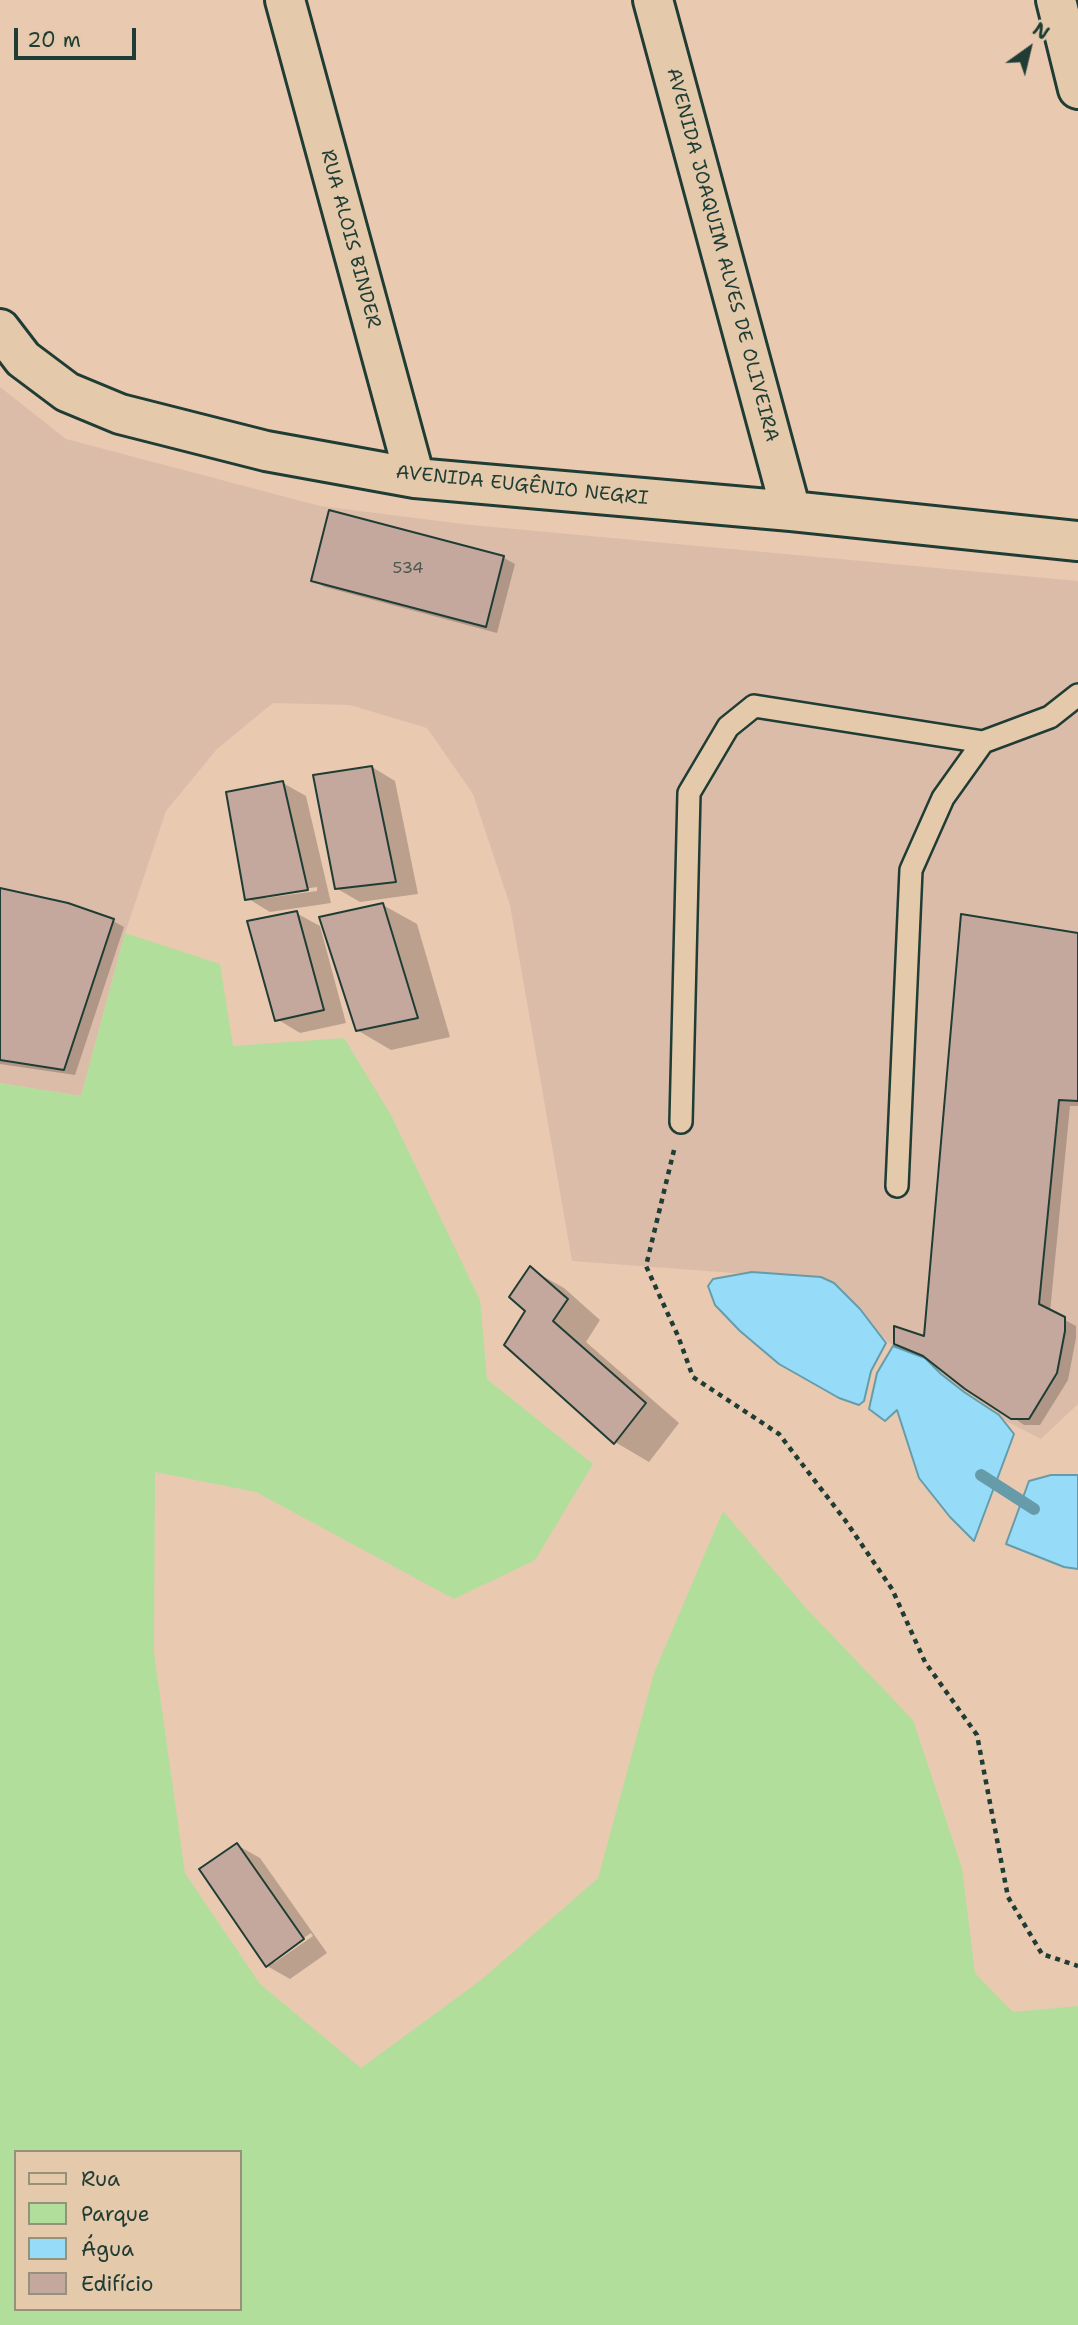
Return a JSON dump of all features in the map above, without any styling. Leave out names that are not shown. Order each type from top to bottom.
[{"type":"street","name":"RUA ALOIS BINDER","points":[[285,0],[415,478]]},
{"type":"street","name":"AVENIDA JOAQUIM ALVES DE OLIVEIRA","points":[[653,0],[791,511]]},
{"type":"street","points":[[1056,0],[1078,89]]},
{"type":"street","points":[[1071,0],[1078,2]]},
{"type":"street","name":"AVENIDA EUGÊNIO NEGRI","points":[[0,329],[23,359],[67,392],[120,414],[266,451],[415,478],[791,511],[1078,541]]},
{"type":"lane","points":[[681,1122],[689,793],[728,727],[754,706],[983,742],[1050,717],[1078,695]]},
{"type":"lane","points":[[897,1186],[911,870],[943,798],[983,742]]},
{"type":"path","points":[[681,1122],[646,1266],[678,1336],[693,1377],[779,1434],[845,1520],[892,1589],[925,1662],[977,1735],[1008,1897],[1042,1954],[1078,1966]]},
{"type":"shaded area","points":[[0,387],[66,439],[320,506],[471,525],[1078,581],[1078,1404],[1041,1439],[969,1402],[887,1341],[828,1280],[572,1261],[510,905],[473,794],[427,728],[350,705],[273,703],[217,749],[166,811],[125,933],[81,1096],[0,1083]]},
{"type":"green space","points":[[125,933],[220,964],[233,1046],[344,1038],[391,1115],[480,1300],[487,1379],[593,1464],[535,1560],[454,1599],[256,1492],[155,1472],[154,1653],[185,1873],[260,1984],[361,2068],[481,1980],[598,1878],[654,1673],[723,1511],[806,1608],[913,1720],[962,1868],[975,1973],[1013,2012],[1078,2006],[1078,2325],[0,2325],[0,1083],[81,1096]]},
{"type":"water","points":[[752,1272],[821,1277],[834,1283],[860,1309],[886,1343],[871,1371],[864,1401],[859,1405],[839,1398],[779,1364],[740,1331],[715,1305],[708,1286],[713,1279]]},
{"type":"water","points":[[893,1346],[925,1358],[964,1392],[999,1415],[1014,1434],[974,1541],[950,1517],[919,1478],[897,1410],[885,1421],[869,1409],[877,1373]]},
{"type":"water","points":[[1051,1475],[1078,1475],[1078,1569],[1064,1567],[1006,1544],[1029,1481]]},
{"type":"building","points":[[329,510],[504,556],[486,627],[311,581]]},
{"type":"building","points":[[372,766],[396,882],[335,889],[313,775]]},
{"type":"building","points":[[283,781],[308,890],[245,900],[226,792]]},
{"type":"building","points":[[0,888],[68,903],[114,919],[64,1070],[0,1060]]},
{"type":"building","points":[[383,903],[418,1018],[356,1031],[319,917]]},
{"type":"building","points":[[297,911],[324,1010],[275,1021],[247,921]]},
{"type":"building","points":[[961,914],[1078,933],[1078,1101],[1059,1100],[1039,1304],[1065,1317],[1065,1331],[1057,1373],[1029,1419],[1011,1419],[965,1389],[923,1356],[894,1344],[894,1326],[924,1336]]},
{"type":"building","points":[[530,1266],[568,1299],[553,1321],[646,1403],[614,1444],[504,1345],[525,1311],[509,1297]]},
{"type":"building","points":[[237,1843],[304,1939],[266,1967],[199,1869]]},
{"type":"waterway","points":[[981,1475],[1034,1509]]}]
